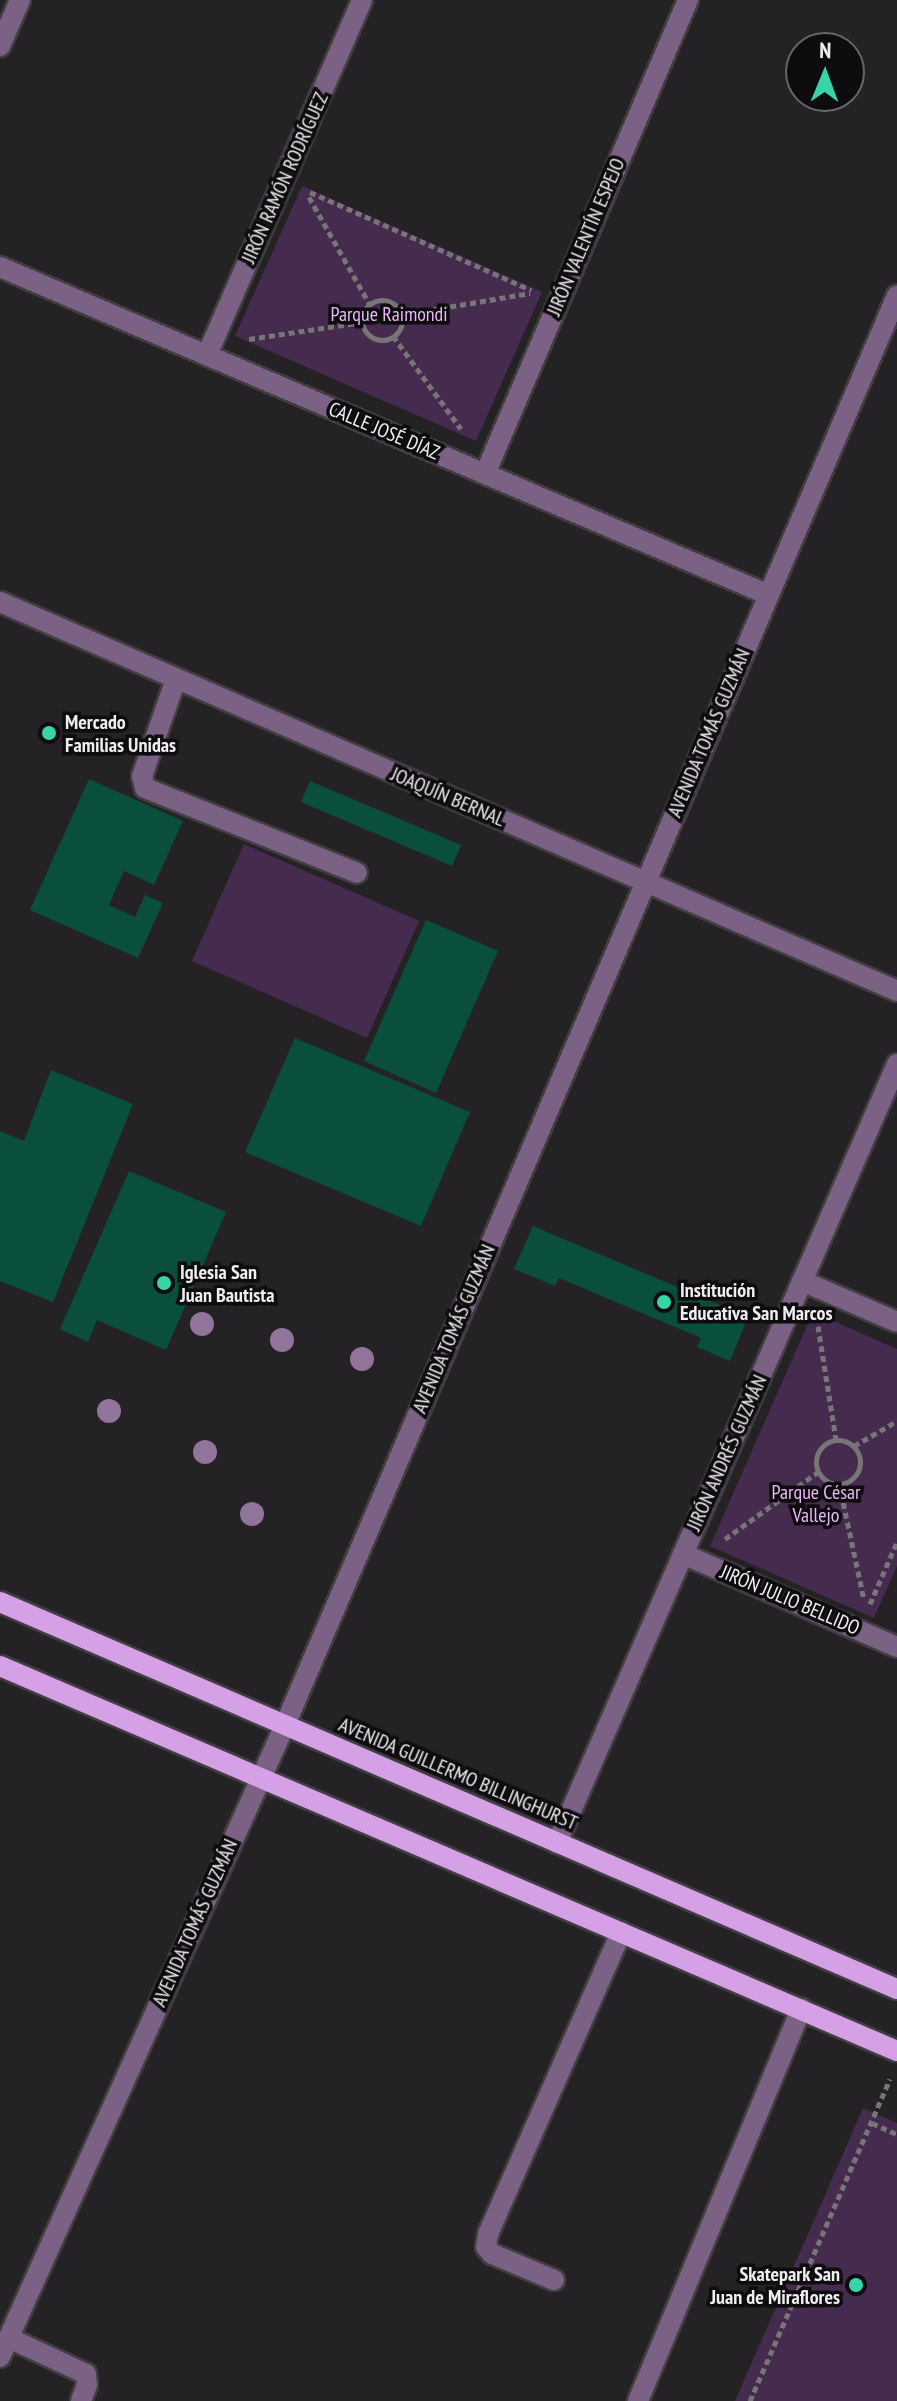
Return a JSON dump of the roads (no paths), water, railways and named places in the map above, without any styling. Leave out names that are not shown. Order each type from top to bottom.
[{"type":"main road","name":"AVENIDA GUILLERMO BILLINGHURST","points":[[0,1602],[897,1989]]},
{"type":"main road","points":[[0,1666],[897,2051]]},
{"type":"street","points":[[0,46],[20,0]]},
{"type":"street","name":"JIRÓN RAMÓN RODRÍGUEZ","points":[[207,355],[362,0]]},
{"type":"street","name":"JIRÓN VALENTÍN ESPEJO","points":[[485,474],[688,0]]},
{"type":"street","name":"CALLE JOSÉ DÍAZ","points":[[0,267],[769,595]]},
{"type":"street","name":"AVENIDA TOMÁS GUZMÁN","points":[[0,2357],[285,1725],[897,296]]},
{"type":"street","name":"JOAQUÍN BERNAL","points":[[0,602],[897,991]]},
{"type":"street","points":[[176,679],[142,776],[145,788],[357,873]]},
{"type":"street","name":"JIRÓN ANDRÉS GUZMÁN","points":[[557,1843],[897,1064]]},
{"type":"street","points":[[802,1281],[897,1322]]},
{"type":"street","name":"JIRÓN JULIO BELLIDO","points":[[683,1554],[897,1647]]},
{"type":"street","points":[[554,2280],[492,2254],[486,2247],[488,2234],[621,1932]]},
{"type":"street","points":[[638,2401],[801,2009]]},
{"type":"street","points":[[9,2338],[86,2374],[87,2385],[81,2401]]},
{"type":"place","name":"Mercado Familias Unidas","points":[[49,733]]},
{"type":"place","name":"Iglesia San Juan Bautista","points":[[164,1283]]},
{"type":"place","name":"Institución Educativa San Marcos","points":[[664,1302]]},
{"type":"place","name":"Skatepark San Juan de Miraflores","points":[[856,2285]]},
{"type":"park label","name":"Parque Raimondi","points":[[389,314]]},
{"type":"park label","name":"Parque César Vallejo","points":[[816,1504]]}]
